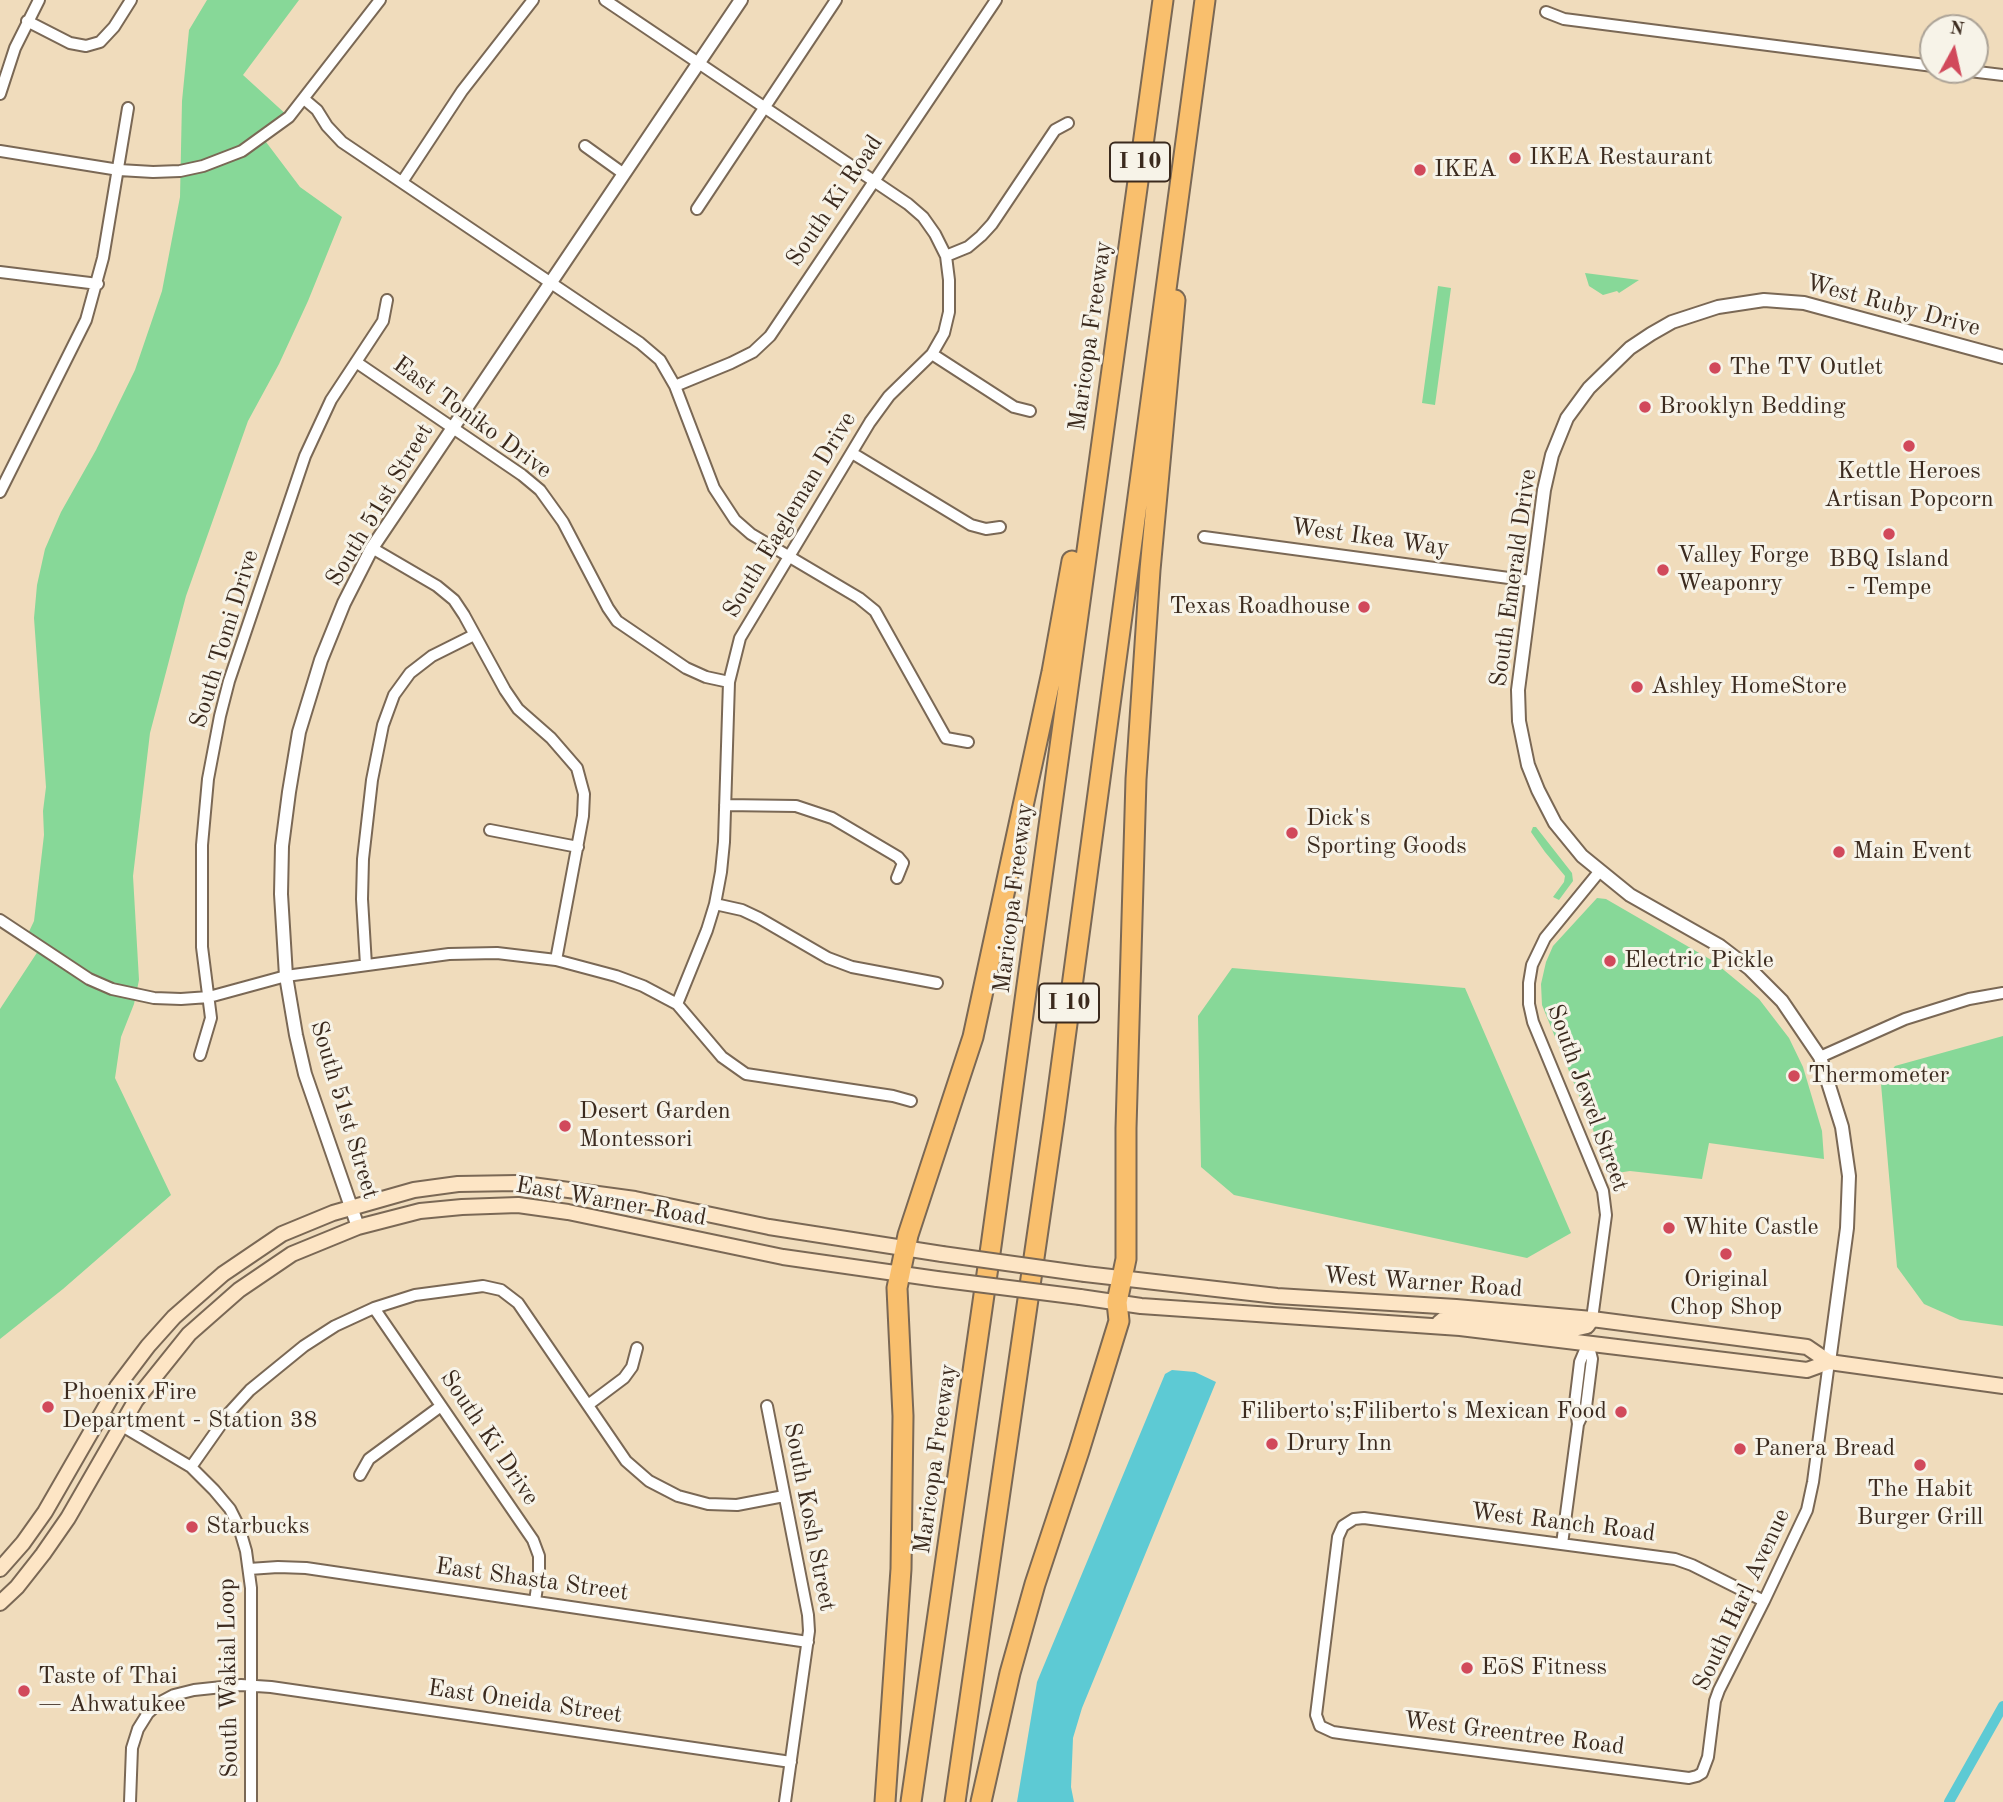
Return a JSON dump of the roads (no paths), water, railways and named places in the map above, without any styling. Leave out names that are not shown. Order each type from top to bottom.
[{"type":"highway","name":"Maricopa Freeway","points":[[911,1802],[993,1233],[1163,0]]},
{"type":"highway","name":"I 10","points":[[955,1802],[1054,1120],[1205,0]]},
{"type":"highway","points":[[981,1802],[1010,1673],[1032,1594],[1119,1321],[1117,1302],[1126,1259],[1126,1128],[1136,779],[1150,570],[1175,310],[1176,202]]},
{"type":"highway","points":[[885,1802],[901,1569],[903,1416],[897,1288],[899,1274],[904,1249],[975,1024],[1052,672],[1072,560],[1101,356],[1117,325]]},
{"type":"main road","name":"East Warner Road","points":[[0,1569],[37,1523],[117,1387],[174,1317],[223,1274],[282,1234],[351,1207],[414,1190],[458,1184],[517,1183],[635,1199],[769,1227],[1010,1264]]},
{"type":"main road","points":[[540,1208],[541,1186]]},
{"type":"main road","name":"East Warner Road","points":[[0,1603],[17,1587],[57,1534],[136,1400],[189,1334],[239,1290],[292,1254],[358,1227],[420,1211],[517,1205],[783,1257],[1009,1288]]},
{"type":"main road","name":"West Warner Road","points":[[1010,1264],[1277,1296],[1592,1319],[1807,1347],[1829,1362],[2003,1386]]},
{"type":"main road","name":"West Warner Road","points":[[1009,1288],[1141,1306],[1437,1326],[1807,1370],[1829,1362]]},
{"type":"main road","points":[[1437,1326],[1445,1318],[1461,1318],[1574,1329],[1587,1326],[1592,1319]]},
{"type":"main road","points":[[37,1523],[57,1534]]},
{"type":"street","points":[[0,94],[15,48],[39,0]]},
{"type":"street","points":[[27,21],[70,43],[86,46],[100,42],[114,27],[131,0]]},
{"type":"street","points":[[0,151],[139,172],[202,166],[242,151],[289,117],[380,0]]},
{"type":"street","points":[[402,182],[462,91],[533,0]]},
{"type":"street","name":"South Eagleman Drive","points":[[605,0],[908,204],[923,217],[946,256],[949,280],[949,312],[944,333],[932,354],[890,396],[870,422],[740,638],[729,682],[724,842],[715,904],[677,1004]]},
{"type":"street","name":"South 51st Street","points":[[358,1227],[305,1074],[286,975],[281,894],[282,846],[299,733],[321,660],[344,603],[372,548],[741,0]]},
{"type":"street","points":[[696,209],[836,0]]},
{"type":"street","name":"South Ki Road","points":[[675,386],[753,352],[770,335],[996,0]]},
{"type":"street","points":[[1546,12],[1564,19],[1919,64]]},
{"type":"street","points":[[304,99],[317,110],[342,142],[640,343],[660,360],[675,386],[722,503],[735,520],[751,534],[859,598],[874,611],[946,738],[968,742]]},
{"type":"street","points":[[0,492],[81,330],[98,284],[128,108]]},
{"type":"street","points":[[946,256],[968,247],[981,236],[992,224],[1055,130],[1068,124]]},
{"type":"street","points":[[585,146],[624,174]]},
{"type":"street","points":[[0,272],[98,284]]},
{"type":"street","name":"South Tomi Drive","points":[[200,1055],[211,1018],[202,947],[201,856],[208,779],[220,716],[229,681],[305,456],[331,400],[383,321],[387,300]]},
{"type":"street","name":"West Ruby Drive","points":[[1589,388],[1630,348],[1672,322],[1718,307],[1764,300],[1827,307],[2003,357]]},
{"type":"street","points":[[932,354],[1014,407],[1030,411]]},
{"type":"street","name":"East Toniko Drive","points":[[356,362],[540,490],[563,522],[617,621],[687,668],[706,677],[729,682]]},
{"type":"street","name":"South Emerald Drive","points":[[1589,388],[1567,418],[1552,455],[1544,490],[1518,690],[1519,720],[1528,765],[1555,823],[1582,856],[1630,895],[1720,946],[1750,969],[1782,1001],[1820,1057],[1842,1126],[1849,1176],[1847,1228],[1829,1362]]},
{"type":"street","points":[[852,453],[971,525],[986,529],[1000,527]]},
{"type":"street","name":"West Ikea Way","points":[[1204,537],[1531,581]]},
{"type":"street","points":[[372,548],[437,586],[454,600],[518,709],[551,738],[577,768],[584,794],[583,816],[556,960]]},
{"type":"street","points":[[366,965],[362,900],[363,859],[372,780],[383,725],[394,695],[410,673],[432,656],[474,635]]},
{"type":"street","points":[[725,805],[796,806],[832,818],[898,857],[903,863],[897,878]]},
{"type":"street","points":[[490,830],[578,846]]},
{"type":"street","name":"South Jewel Street","points":[[1592,1319],[1606,1215],[1603,1191],[1533,1022],[1529,983],[1532,965],[1545,937],[1599,872]]},
{"type":"street","points":[[715,904],[742,910],[828,958],[852,967],[937,983]]},
{"type":"street","points":[[0,920],[89,979],[111,989],[154,998],[209,997],[286,975],[475,952],[556,960],[617,976],[677,1004],[722,1057],[747,1074],[911,1101]]},
{"type":"street","points":[[1820,1057],[1905,1018],[2003,992]]},
{"type":"street","points":[[191,1467],[229,1413],[258,1382],[324,1333],[374,1308],[415,1295],[484,1286],[501,1290],[518,1303],[626,1461],[649,1481],[678,1496],[708,1504],[737,1505],[784,1496]]},
{"type":"street","name":"South Ki Drive","points":[[374,1308],[533,1540],[539,1556],[535,1601]]},
{"type":"street","points":[[1562,1544],[1578,1424],[1588,1395],[1592,1359],[1588,1343]]},
{"type":"street","points":[[588,1405],[624,1378],[632,1367],[638,1348]]},
{"type":"street","name":"South Harl Avenue","points":[[1702,1773],[1709,1757],[1715,1702],[1719,1690],[1807,1510],[1829,1362]]},
{"type":"street","points":[[360,1475],[369,1459],[441,1406]]},
{"type":"street","name":"South Kosh Street","points":[[767,1406],[808,1615],[808,1642],[785,1802]]},
{"type":"street","name":"South Wakial Loop","points":[[102,1414],[191,1467],[230,1509],[239,1527],[246,1551],[251,1588],[251,1802]]},
{"type":"street","name":"West Ranch Road","points":[[1320,1726],[1316,1704],[1338,1537],[1348,1521],[1364,1518],[1675,1559],[1764,1601]]},
{"type":"street","name":"East Shasta Street","points":[[249,1569],[306,1568],[808,1642]]},
{"type":"street","name":"East Oneida Street","points":[[130,1802],[132,1748],[138,1728],[148,1713],[174,1695],[194,1690],[252,1686],[791,1762]]},
{"type":"street","name":"West Greentree Road","points":[[1320,1726],[1347,1734],[1689,1778],[1702,1773]]},
{"type":"water","points":[[1172,1370],[1195,1372],[1216,1382],[1082,1708],[1073,1738],[1071,1787],[1074,1802],[1017,1802],[1037,1682],[1165,1374]]},
{"type":"waterway","points":[[1949,1802],[2003,1706]]},
{"type":"place","name":"IKEA Restaurant","points":[[1515,158]]},
{"type":"place","name":"IKEA","points":[[1420,170]]},
{"type":"place","name":"The TV Outlet","points":[[1715,368]]},
{"type":"place","name":"Brooklyn Bedding","points":[[1645,407]]},
{"type":"place","name":"Kettle Heroes Artisan Popcorn","points":[[1909,446]]},
{"type":"place","name":"BBQ Island - Tempe","points":[[1889,534]]},
{"type":"place","name":"Valley Forge Weaponry","points":[[1663,570]]},
{"type":"place","name":"Texas Roadhouse","points":[[1364,607]]},
{"type":"place","name":"Ashley HomeStore","points":[[1637,687]]},
{"type":"place","name":"Dick's Sporting Goods","points":[[1292,833]]},
{"type":"place","name":"Main Event","points":[[1839,852]]},
{"type":"place","name":"Electric Pickle","points":[[1610,961]]},
{"type":"place","name":"Thermometer","points":[[1794,1076]]},
{"type":"place","name":"Desert Garden Montessori","points":[[565,1126]]},
{"type":"place","name":"White Castle","points":[[1669,1228]]},
{"type":"place","name":"Original Chop Shop","points":[[1726,1254]]},
{"type":"place","name":"Phoenix Fire Department - Station 38","points":[[48,1407]]},
{"type":"place","name":"Filiberto's;Filiberto's Mexican Food","points":[[1621,1412]]},
{"type":"place","name":"Drury Inn","points":[[1272,1444]]},
{"type":"place","name":"Panera Bread","points":[[1740,1449]]},
{"type":"place","name":"The Habit Burger Grill","points":[[1920,1465]]},
{"type":"place","name":"Starbucks","points":[[192,1527]]},
{"type":"place","name":"EōS Fitness","points":[[1467,1668]]},
{"type":"place","name":"Taste of Thai — Ahwatukee","points":[[24,1691]]}]
